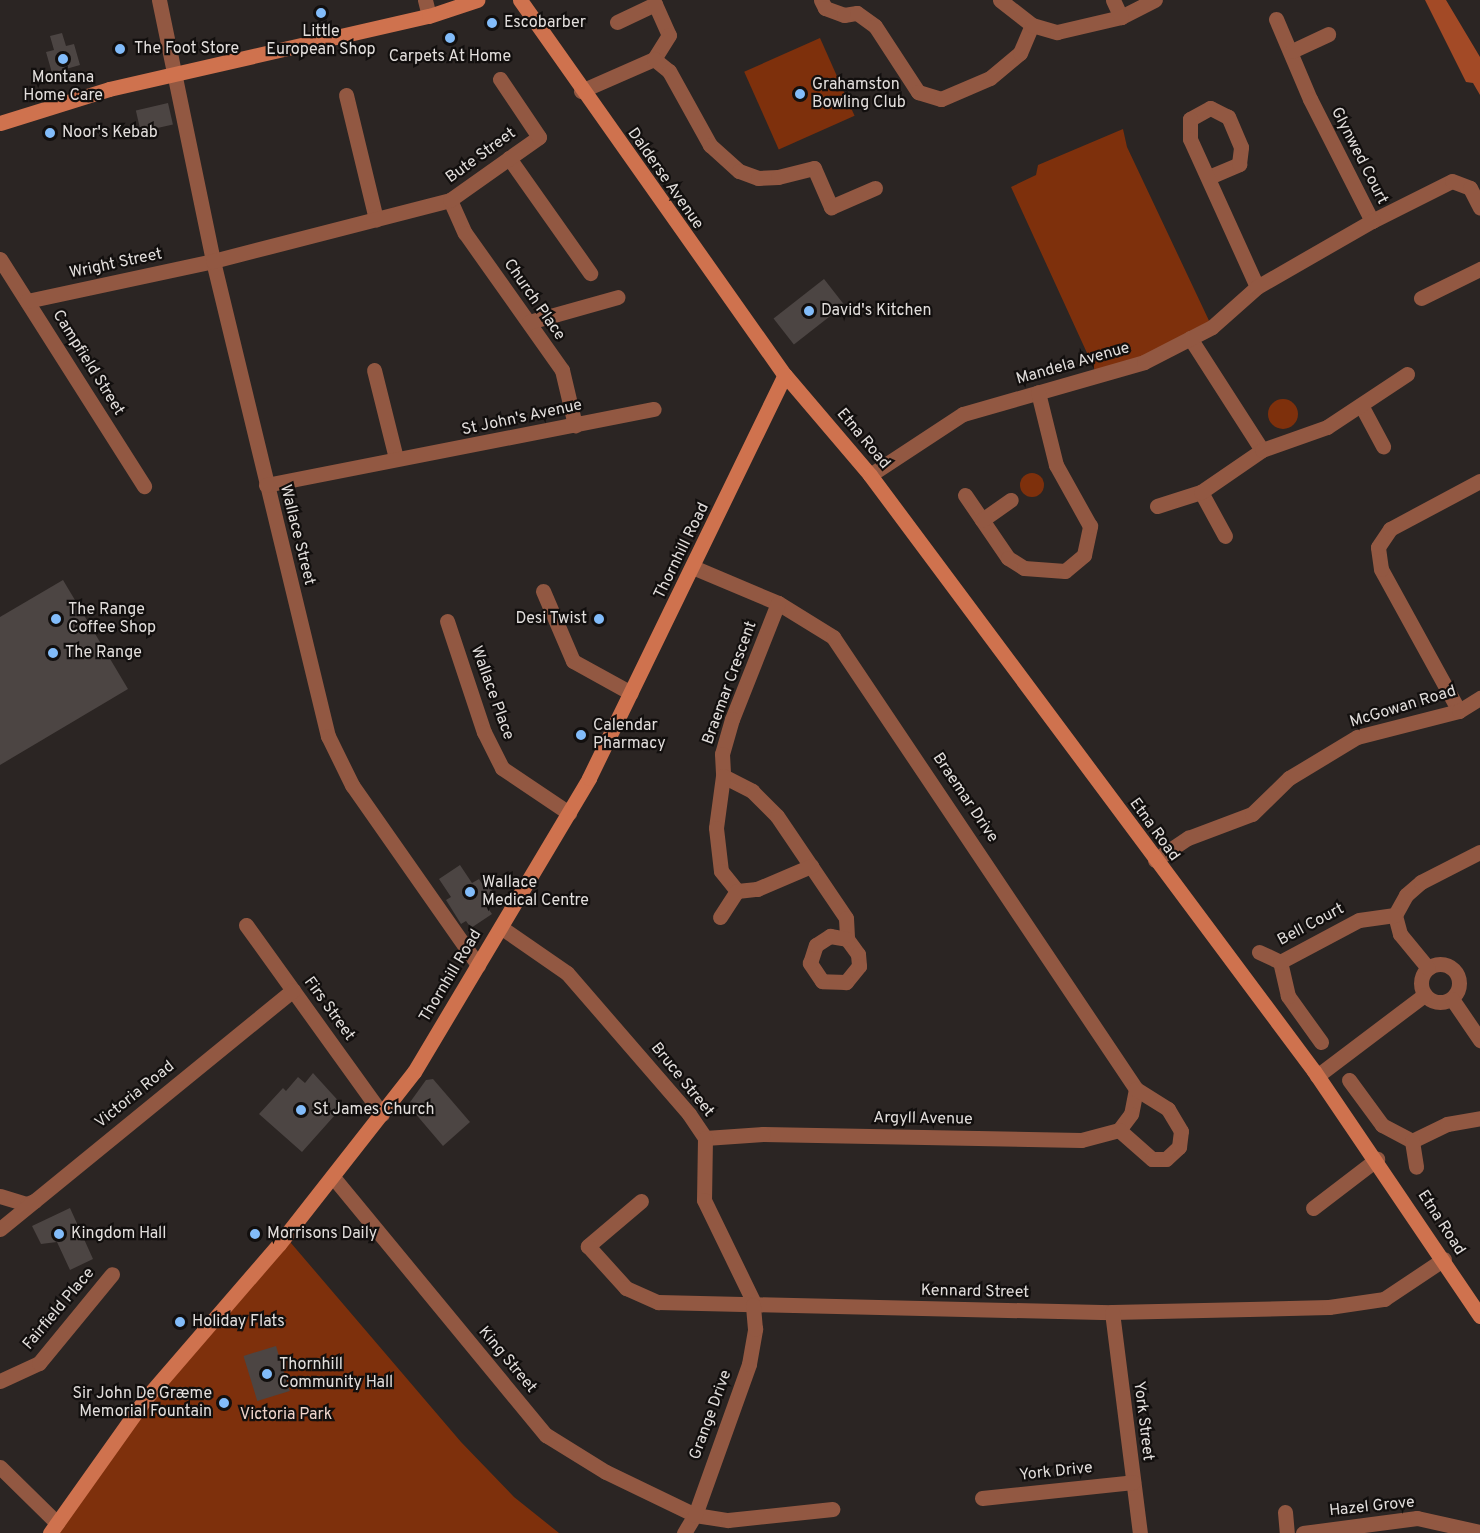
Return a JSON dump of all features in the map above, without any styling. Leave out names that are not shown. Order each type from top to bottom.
[{"type":"street","name":"Wallace Street","points":[[159,0],[213,261],[328,736],[352,785],[478,965]]},
{"type":"street","points":[[425,0],[429,16]]},
{"type":"street","points":[[0,123],[175,73],[429,16],[477,0]]},
{"type":"street","name":"Dalderse Avenue","points":[[520,0],[581,91],[784,375]]},
{"type":"street","points":[[821,0],[825,8],[844,15],[858,13],[875,26],[918,92],[941,99],[990,78],[1020,53],[1032,25]]},
{"type":"street","points":[[1000,0],[1032,25],[1057,32],[1121,17],[1155,0]]},
{"type":"street","points":[[1113,0],[1121,17]]},
{"type":"street","points":[[581,91],[654,60],[669,35],[655,4],[617,22]]},
{"type":"street","name":"Glynwed Court","points":[[1276,19],[1292,51],[1310,99],[1372,221],[1452,181],[1470,188],[1480,208]]},
{"type":"street","points":[[1292,51],[1328,34]]},
{"type":"street","points":[[654,60],[669,71],[710,146],[739,171],[758,178],[778,177],[814,168],[831,207],[875,188]]},
{"type":"street","name":"Bute Street","points":[[213,261],[450,200],[538,137],[500,79]]},
{"type":"street","points":[[346,95],[376,219]]},
{"type":"street","points":[[1209,177],[1239,164],[1241,147],[1228,117],[1210,108],[1190,119],[1188,129],[1257,287]]},
{"type":"street","points":[[509,158],[590,273]]},
{"type":"street","name":"Church Place","points":[[450,200],[465,233],[562,370],[575,425]]},
{"type":"street","name":"Mandela Avenue","points":[[870,475],[963,414],[1144,362],[1212,327],[1257,287],[1372,221]]},
{"type":"street","name":"Campfield Street","points":[[0,260],[144,486]]},
{"type":"street","name":"Wright Street","points":[[27,302],[213,261]]},
{"type":"street","points":[[1421,298],[1480,268]]},
{"type":"street","points":[[529,322],[618,297]]},
{"type":"street","points":[[1190,338],[1262,450]]},
{"type":"street","points":[[374,370],[396,458]]},
{"type":"street","points":[[1157,506],[1201,492],[1262,450],[1327,428],[1407,374]]},
{"type":"street","name":"Etna Road","points":[[784,375],[870,475],[1317,1076],[1377,1159],[1480,1316]]},
{"type":"street","name":"Thornhill Road","points":[[54,1528],[146,1398],[333,1177],[414,1072],[569,813],[695,568],[784,375]]},
{"type":"street","points":[[965,495],[1008,558],[1024,568],[1065,571],[1084,555],[1090,526],[1056,465],[1038,392]]},
{"type":"street","points":[[1361,405],[1383,446]]},
{"type":"street","name":"St John's Avenue","points":[[266,485],[654,409]]},
{"type":"street","points":[[1459,711],[1381,569],[1378,547],[1390,529],[1480,481]]},
{"type":"street","points":[[1201,492],[1225,537]]},
{"type":"street","points":[[982,520],[1011,500]]},
{"type":"street","name":"Braemar Drive","points":[[695,568],[778,603],[833,637],[853,662],[1136,1089]]},
{"type":"street","points":[[543,591],[573,661],[631,693]]},
{"type":"street","name":"Braemar Crescent","points":[[737,891],[721,871],[716,828],[723,776],[722,754],[732,719],[778,603]]},
{"type":"street","name":"Wallace Place","points":[[447,621],[484,732],[502,768],[569,813]]},
{"type":"street","name":"McGowan Road","points":[[1155,861],[1188,838],[1252,814],[1289,778],[1357,737],[1459,711],[1480,698]]},
{"type":"street","points":[[723,776],[752,791],[777,816],[846,918],[847,939]]},
{"type":"street","points":[[1428,968],[1400,934],[1395,915],[1406,895],[1421,882],[1480,852]]},
{"type":"street","points":[[720,917],[737,891],[757,889],[811,867]]},
{"type":"street","name":"Bell Court","points":[[1280,962],[1359,920],[1395,915]]},
{"type":"street","name":"Firs Street","points":[[246,924],[382,1114]]},
{"type":"street","name":"Bruce Street","points":[[502,928],[567,973],[689,1114],[705,1138],[704,1200],[753,1303]]},
{"type":"street","name":"Bell Court","points":[[1259,952],[1280,962]]},
{"type":"street","name":"Bell Court","points":[[1280,962],[1288,996],[1321,1042]]},
{"type":"street","points":[[1442,964],[1454,971],[1459,987],[1452,999],[1436,1003],[1424,995],[1420,981],[1428,968],[1442,964]]},
{"type":"street","name":"Victoria Road","points":[[0,1229],[293,990]]},
{"type":"street","points":[[1317,1076],[1424,995]]},
{"type":"street","points":[[1452,999],[1480,1040]]},
{"type":"street","points":[[1349,1080],[1382,1125],[1412,1141]]},
{"type":"street","points":[[1136,1089],[1168,1109],[1181,1131],[1179,1147],[1166,1159],[1152,1159],[1119,1130],[1131,1114],[1136,1089]]},
{"type":"street","points":[[1412,1141],[1447,1124],[1480,1118]]},
{"type":"street","name":"Argyll Avenue","points":[[705,1138],[763,1134],[1080,1140],[1119,1130]]},
{"type":"street","points":[[1412,1141],[1416,1167]]},
{"type":"street","points":[[1313,1208],[1377,1159]]},
{"type":"street","name":"King Street","points":[[333,1177],[546,1435],[606,1472],[695,1515],[728,1520],[832,1509]]},
{"type":"street","points":[[0,1196],[27,1204],[34,1201]]},
{"type":"street","name":"Kennard Street","points":[[641,1201],[588,1246],[626,1288],[658,1302],[1112,1312],[1357,1305],[1384,1299],[1444,1259]]},
{"type":"street","name":"Fairfield Place","points":[[0,1381],[39,1363],[112,1274]]},
{"type":"street","name":"Grange Drive","points":[[684,1533],[695,1515],[749,1364],[755,1329],[753,1303]]},
{"type":"street","name":"York Street","points":[[1112,1312],[1140,1533]]},
{"type":"street","points":[[0,1467],[54,1528]]},
{"type":"street","name":"York Drive","points":[[982,1498],[1133,1482]]},
{"type":"street","points":[[1285,1512],[1287,1533]]},
{"type":"street","name":"Hazel Grove","points":[[1303,1533],[1417,1518],[1437,1527],[1480,1532]]},
{"type":"green space","name":"Grahamston Bowling Club","points":[[820,38],[855,116],[779,149],[744,72]]},
{"type":"green space","points":[[1123,129],[1127,147],[1212,327],[1098,377],[1011,187],[1036,175],[1038,165]]},
{"type":"green space","points":[[1283,399],[1293,404],[1298,414],[1293,424],[1283,429],[1273,424],[1268,414],[1273,404]]},
{"type":"green space","points":[[1032,473],[1037,474],[1043,480],[1043,490],[1037,496],[1032,497],[1027,496],[1021,490],[1020,485],[1021,480],[1027,474]]},
{"type":"green space","name":"Victoria Park","points":[[285,1236],[461,1442],[514,1497],[559,1533],[50,1533]]},
{"type":"shaded area","points":[[1425,0],[1446,0],[1480,57],[1480,95],[1473,83],[1466,82]]},
{"type":"building","name":"Montana Home Care","points":[[62,33],[66,46],[74,44],[80,65],[52,73],[46,52],[54,50],[50,36]]},
{"type":"building","points":[[168,103],[173,124],[141,132],[136,110]]},
{"type":"building","name":"David's Kitchen","points":[[824,279],[844,305],[794,344],[774,318]]},
{"type":"building","name":"The Range","points":[[63,580],[128,689],[0,765],[0,617]]},
{"type":"building","name":"Wallace Medical Centre","points":[[460,865],[472,883],[479,879],[484,887],[488,884],[498,901],[487,907],[492,914],[471,928],[466,921],[461,924],[446,900],[451,897],[439,879]]},
{"type":"building","name":"St James Church","points":[[313,1073],[343,1106],[302,1152],[259,1114],[283,1088],[286,1091],[298,1077],[305,1083]]},
{"type":"building","points":[[433,1079],[470,1122],[443,1146],[408,1105],[426,1080]]},
{"type":"building","name":"Kingdom Hall","points":[[70,1208],[93,1259],[70,1270],[57,1242],[41,1244],[32,1226]]},
{"type":"building","name":"Thornhill Community Hall","points":[[276,1346],[290,1391],[257,1401],[243,1356]]},
{"type":"place","name":"Little European Shop","points":[[321,13]]},
{"type":"place","name":"Escobarber","points":[[492,23]]},
{"type":"place","name":"Carpets At Home","points":[[450,38]]},
{"type":"place","name":"The Foot Store","points":[[120,49]]},
{"type":"place","name":"Montana Home Care","points":[[63,59]]},
{"type":"place","name":"Grahamston Bowling Club","points":[[800,94]]},
{"type":"place","name":"Noor's Kebab","points":[[50,133]]},
{"type":"place","name":"David's Kitchen","points":[[809,311]]},
{"type":"place","name":"The Range Coffee Shop","points":[[56,619]]},
{"type":"place","name":"Desi Twist","points":[[599,619]]},
{"type":"place","name":"The Range","points":[[53,653]]},
{"type":"place","name":"Calendar Pharmacy","points":[[581,735]]},
{"type":"place","name":"Wallace Medical Centre","points":[[470,892]]},
{"type":"place","name":"St James Church","points":[[301,1110]]},
{"type":"place","name":"Kingdom Hall","points":[[59,1234]]},
{"type":"place","name":"Morrisons Daily","points":[[255,1234]]},
{"type":"place","name":"Holiday Flats","points":[[180,1322]]},
{"type":"place","name":"Thornhill Community Hall","points":[[267,1374]]},
{"type":"place","name":"Sir John De Græme Memorial Fountain","points":[[224,1403]]}]
